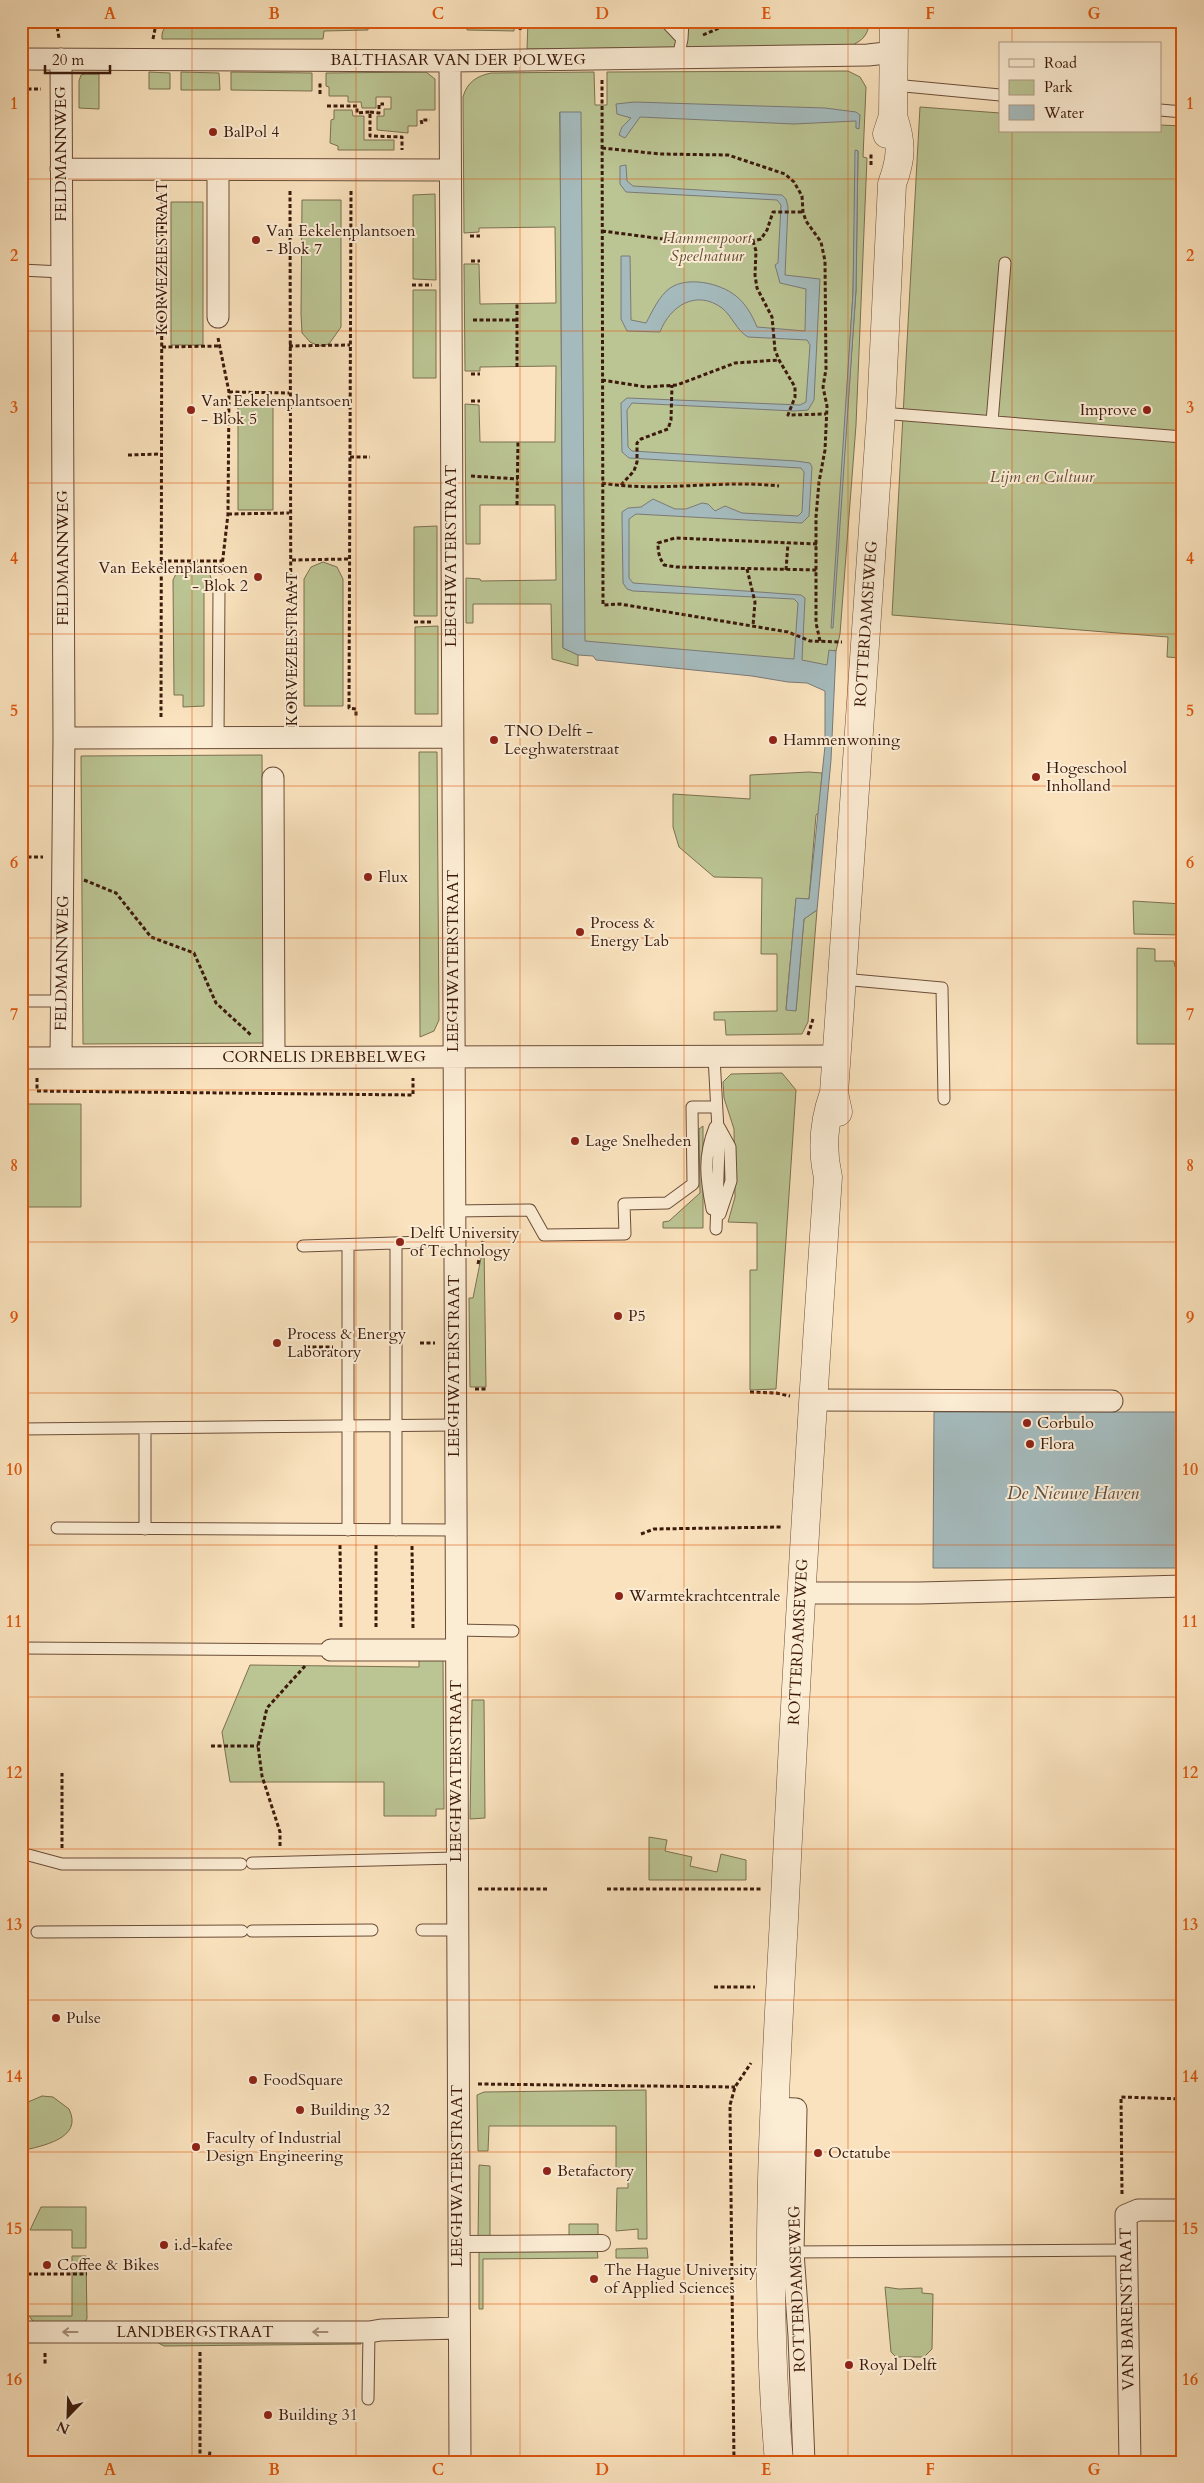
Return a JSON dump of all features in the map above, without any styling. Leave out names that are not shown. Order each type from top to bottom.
[{"type":"street","name":"ROTTERDAMSEWEG","points":[[779,2462],[774,2406],[782,2252],[774,2108],[800,1594],[801,1398],[828,1177],[837,1158],[840,1117],[834,1093],[881,413],[892,184],[884,164],[886,136],[893,116],[894,21]]},
{"type":"street","name":"BALTHASAR VAN DER POLWEG","points":[[21,59],[602,60],[680,48],[868,55],[895,52]]},
{"type":"street","name":"FELDMANNWEG","points":[[61,59],[64,738],[61,1058]]},
{"type":"street","name":"LEEGHWATERSTRAAT","points":[[450,61],[456,1930],[460,2462]]},
{"type":"street","name":"KORVEZEESTRAAT","points":[[61,169],[450,170]]},
{"type":"street","points":[[218,170],[218,317]]},
{"type":"street","name":"KORVEZEESTRAAT","points":[[64,738],[452,736]]},
{"type":"street","points":[[273,778],[274,1048]]},
{"type":"street","name":"CORNELIS DREBBELWEG","points":[[29,1058],[274,1048],[413,1056],[836,1056]]},
{"type":"street","points":[[801,1398],[1112,1401]]},
{"type":"street","points":[[800,1594],[920,1593],[1183,1586]]},
{"type":"street","points":[[331,1650],[414,1650],[455,1640]]},
{"type":"street","name":"VAN BARENSTRAAT","points":[[1130,2462],[1126,2215],[1138,2210],[1183,2210]]},
{"type":"street","points":[[458,2244],[602,2243]]},
{"type":"street","name":"ROTTERDAMSEWEG","points":[[782,2252],[799,2336],[804,2462]]},
{"type":"street","name":"LANDBERGSTRAAT","points":[[21,2332],[100,2325],[369,2332],[458,2328]]},
{"type":"lane","points":[[665,21],[680,48]]},
{"type":"lane","points":[[680,48],[683,21]]},
{"type":"lane","points":[[894,85],[999,95]]},
{"type":"lane","points":[[1162,110],[1183,112]]},
{"type":"lane","points":[[992,422],[1005,263]]},
{"type":"lane","points":[[21,270],[62,272]]},
{"type":"lane","points":[[881,413],[1183,438]]},
{"type":"lane","points":[[218,738],[219,590]]},
{"type":"lane","points":[[842,979],[942,988],[944,1099]]},
{"type":"lane","points":[[21,1001],[62,1001]]},
{"type":"lane","points":[[714,1057],[718,1165],[716,1229]]},
{"type":"lane","points":[[454,1211],[530,1210],[544,1235],[625,1234],[624,1204],[667,1203],[693,1184],[692,1107],[715,1108]]},
{"type":"lane","points":[[303,1246],[454,1242]]},
{"type":"lane","points":[[344,1530],[348,1426],[348,1245]]},
{"type":"lane","points":[[396,1245],[396,1530]]},
{"type":"lane","points":[[21,1429],[454,1425]]},
{"type":"lane","points":[[145,1428],[145,1529]]},
{"type":"lane","points":[[57,1528],[455,1530]]},
{"type":"lane","points":[[455,1640],[513,1630]]},
{"type":"lane","points":[[21,1648],[331,1650]]},
{"type":"lane","points":[[21,1852],[62,1864],[247,1864],[456,1858]]},
{"type":"lane","points":[[37,1932],[372,1930]]},
{"type":"lane","points":[[422,1930],[456,1930]]},
{"type":"lane","points":[[782,2252],[1126,2250]]},
{"type":"lane","points":[[368,2399],[369,2332]]},
{"type":"path","points":[[520,30],[521,21]]},
{"type":"path","points":[[602,60],[602,605],[620,604],[788,632],[810,641],[843,642]]},
{"type":"path","points":[[327,106],[357,106],[357,112],[379,113],[379,104],[384,104]]},
{"type":"path","points":[[370,112],[370,136],[402,137],[402,170]]},
{"type":"path","points":[[602,148],[660,154],[728,155],[785,174],[794,182],[802,196],[803,212],[806,221],[821,242],[825,261],[826,369],[823,387],[826,414],[825,450],[818,491],[816,544],[816,623],[820,641]]},
{"type":"path","name":"KORVEZEESTRAAT","points":[[161,738],[162,169]]},
{"type":"path","name":"KORVEZEESTRAAT","points":[[290,170],[289,513],[292,560],[291,738]]},
{"type":"path","points":[[351,170],[350,708],[356,709],[356,737]]},
{"type":"path","points":[[602,231],[671,240],[737,239],[753,241],[761,239],[767,230],[772,212],[803,212]]},
{"type":"path","points":[[753,241],[756,251],[755,274],[757,288],[772,317],[774,343],[779,360],[795,387],[795,397],[788,415],[826,414]]},
{"type":"path","points":[[517,303],[517,367]]},
{"type":"path","points":[[218,317],[219,346],[229,392],[228,514],[219,590]]},
{"type":"path","points":[[451,320],[517,320]]},
{"type":"path","points":[[290,346],[350,345]]},
{"type":"path","name":"KORVEZEESTRAAT","points":[[162,347],[219,346]]},
{"type":"path","points":[[602,380],[646,387],[672,385],[695,380],[735,363],[779,360]]},
{"type":"path","points":[[620,486],[634,471],[637,462],[636,449],[641,439],[668,430],[672,385]]},
{"type":"path","points":[[229,392],[289,393]]},
{"type":"path","points":[[518,441],[518,506]]},
{"type":"path","points":[[128,455],[162,454]]},
{"type":"path","points":[[350,457],[370,457]]},
{"type":"path","points":[[451,475],[518,479]]},
{"type":"path","points":[[602,483],[620,486],[652,487],[756,483],[779,486]]},
{"type":"path","points":[[228,514],[289,513]]},
{"type":"path","points":[[816,544],[675,538],[658,543],[659,557],[664,565],[817,570]]},
{"type":"path","points":[[786,570],[788,543]]},
{"type":"path","name":"KORVEZEESTRAAT","points":[[292,560],[350,559]]},
{"type":"path","points":[[161,561],[222,561]]},
{"type":"path","points":[[747,568],[755,602],[753,626]]},
{"type":"path","points":[[63,857],[86,882],[116,893],[152,937],[194,953],[216,1003],[258,1041],[274,1048]]},
{"type":"path","points":[[29,1058],[37,1091],[413,1095],[413,1056]]},
{"type":"path","points":[[480,1241],[486,1241]]},
{"type":"path","points":[[306,1347],[348,1347]]},
{"type":"path","points":[[750,1392],[776,1393],[801,1398]]},
{"type":"path","points":[[641,1534],[654,1529],[781,1527]]},
{"type":"path","points":[[280,1862],[280,1832],[262,1776],[258,1746],[267,1708],[331,1650],[344,1530]]},
{"type":"path","points":[[376,1530],[377,1650]]},
{"type":"path","points":[[412,1530],[414,1650]]},
{"type":"path","points":[[211,1746],[258,1746]]},
{"type":"path","points":[[62,1773],[62,1864]]},
{"type":"path","points":[[484,1889],[547,1889]]},
{"type":"path","points":[[607,1889],[764,1889]]},
{"type":"path","points":[[714,1987],[761,1988]]},
{"type":"path","points":[[734,2462],[730,2105],[735,2087],[753,2057]]},
{"type":"path","points":[[457,2084],[735,2087]]},
{"type":"path","points":[[1126,2215],[1122,2213],[1121,2097],[1183,2099]]},
{"type":"path","points":[[21,2274],[87,2274]]},
{"type":"path","points":[[200,2348],[200,2462]]},
{"type":"path","points":[[210,2450],[210,2462]]},
{"type":"green space","points":[[179,21],[368,21],[368,30],[324,31],[323,39],[162,39],[164,29],[172,23]]},
{"type":"green space","points":[[467,21],[515,21],[514,31],[467,30]]},
{"type":"green space","points":[[528,21],[869,21],[868,30],[864,37],[850,46],[527,49]]},
{"type":"green space","name":"Hammenpoort Speelnatuur","points":[[848,71],[860,77],[866,87],[863,157],[867,158],[856,425],[840,634],[836,651],[834,650],[831,675],[573,646],[560,112],[563,648],[578,655],[578,666],[552,659],[551,604],[473,604],[473,623],[466,623],[466,578],[480,579],[481,581],[556,580],[555,505],[480,505],[480,544],[466,544],[465,404],[479,405],[480,442],[555,442],[556,366],[480,367],[480,371],[465,371],[464,264],[479,264],[480,304],[556,303],[555,227],[479,228],[479,232],[464,233],[463,97],[467,87],[473,80],[491,73],[594,72],[595,105],[607,105],[607,72]],"holes":[[[856,150],[858,151],[856,290],[833,615],[853,293]]]},
{"type":"green space","points":[[149,72],[170,73],[170,89],[149,89]]},
{"type":"green space","points":[[181,72],[219,73],[220,90],[181,90]]},
{"type":"green space","points":[[231,72],[312,73],[312,91],[231,90]]},
{"type":"green space","points":[[426,72],[435,79],[435,110],[417,110],[417,126],[408,126],[408,133],[377,130],[377,116],[384,116],[384,109],[391,109],[391,97],[376,97],[376,108],[362,108],[361,102],[348,102],[348,96],[329,96],[329,87],[326,86],[326,73]]},
{"type":"green space","points":[[99,74],[99,109],[79,108],[79,81],[81,75]]},
{"type":"green space","name":"Lijm en Cultuur","points":[[920,107],[999,113],[999,132],[1162,132],[1162,125],[1183,126],[1183,658],[1167,657],[1168,637],[892,615]]},
{"type":"green space","points":[[334,110],[352,110],[353,116],[364,116],[364,140],[394,140],[394,150],[338,150],[338,146],[330,143],[331,120],[334,119]]},
{"type":"green space","points":[[435,194],[436,280],[413,279],[413,195]]},
{"type":"green space","points":[[302,200],[341,200],[341,327],[329,344],[319,346],[310,342],[302,333]]},
{"type":"green space","points":[[171,202],[203,202],[203,345],[171,345]]},
{"type":"green space","points":[[413,290],[436,290],[436,378],[413,378]]},
{"type":"green space","points":[[238,405],[273,405],[273,510],[238,510]]},
{"type":"green space","points":[[437,526],[437,616],[414,616],[414,527]]},
{"type":"green space","points":[[323,562],[337,567],[343,579],[343,706],[304,706],[304,579],[311,567]]},
{"type":"green space","points":[[192,563],[206,570],[212,584],[204,585],[204,706],[183,707],[183,695],[174,695],[173,580],[179,568]]},
{"type":"green space","points":[[438,626],[438,714],[415,714],[415,627]]},
{"type":"green space","points":[[419,752],[437,752],[439,1020],[434,1031],[420,1037]]},
{"type":"green space","points":[[262,755],[264,1043],[83,1044],[81,756]]},
{"type":"green space","points":[[822,773],[819,812],[816,815],[809,899],[796,899],[786,1009],[796,1010],[804,919],[817,910],[808,1022],[802,1034],[726,1035],[725,1020],[714,1020],[714,1012],[777,1011],[777,954],[761,954],[762,878],[714,877],[679,847],[673,827],[673,794],[750,799],[750,775]]},
{"type":"green space","points":[[1133,901],[1183,904],[1183,935],[1134,934]]},
{"type":"green space","points":[[1137,948],[1155,949],[1155,961],[1174,961],[1175,967],[1181,967],[1183,1044],[1137,1044]]},
{"type":"green space","points":[[782,1073],[796,1090],[776,1389],[750,1390],[750,1270],[757,1270],[757,1223],[728,1222],[735,1197],[734,1129],[724,1098],[723,1082],[731,1074]]},
{"type":"green space","points":[[21,1104],[81,1104],[81,1207],[21,1207]]},
{"type":"green space","points":[[703,1126],[703,1228],[663,1228],[663,1222],[669,1221],[700,1193],[699,1129]]},
{"type":"green space","points":[[484,1243],[486,1387],[470,1387],[469,1298],[473,1298]]},
{"type":"green space","points":[[443,1659],[444,1809],[436,1809],[436,1816],[384,1816],[384,1782],[230,1782],[222,1732],[250,1665],[419,1667],[419,1660]]},
{"type":"green space","points":[[472,1700],[484,1700],[485,1818],[470,1819]]},
{"type":"green space","points":[[649,1837],[667,1840],[665,1851],[692,1857],[690,1866],[717,1872],[721,1854],[746,1860],[746,1880],[649,1880]]},
{"type":"green space","points":[[646,2090],[647,2239],[638,2239],[638,2229],[616,2231],[617,2188],[628,2188],[628,2172],[616,2172],[616,2126],[489,2126],[488,2151],[478,2151],[477,2095],[484,2092]]},
{"type":"green space","points":[[42,2096],[53,2097],[69,2109],[72,2119],[71,2128],[58,2139],[39,2147],[21,2151],[21,2105]]},
{"type":"green space","points":[[479,2165],[490,2166],[490,2239],[478,2239]]},
{"type":"green space","points":[[41,2207],[86,2207],[86,2248],[72,2248],[72,2230],[30,2230]]},
{"type":"green space","points":[[569,2224],[598,2224],[598,2239],[569,2238]]},
{"type":"green space","points":[[647,2248],[648,2258],[616,2258],[616,2249]]},
{"type":"green space","points":[[479,2249],[597,2250],[598,2258],[483,2259],[483,2309],[479,2309]]},
{"type":"green space","points":[[72,2256],[86,2256],[87,2319],[84,2323],[36,2325],[29,2316],[72,2316]]},
{"type":"green space","points":[[885,2287],[899,2289],[922,2288],[922,2293],[933,2294],[932,2349],[924,2357],[896,2357],[891,2352]]},
{"type":"green space","points":[[151,2339],[356,2339],[361,2344],[164,2346]]},
{"type":"water","points":[[634,102],[825,108],[856,112],[860,115],[859,129],[856,128],[856,121],[794,124],[640,117],[625,138],[619,135],[622,127],[631,118],[617,114],[616,104]]},
{"type":"water","points":[[560,112],[581,112],[585,641],[794,659],[798,603],[794,599],[633,591],[627,589],[623,583],[622,512],[628,508],[641,507],[653,499],[675,509],[686,509],[702,503],[708,504],[715,511],[725,506],[742,513],[798,516],[802,512],[804,472],[801,468],[629,458],[622,452],[621,403],[627,398],[800,405],[806,402],[810,345],[807,340],[748,337],[722,308],[703,300],[694,300],[677,308],[664,323],[660,332],[627,331],[621,319],[621,256],[630,256],[631,320],[646,323],[666,291],[677,284],[695,282],[713,285],[736,296],[748,310],[757,327],[805,331],[806,289],[780,283],[775,265],[778,263],[781,205],[777,200],[626,192],[620,184],[620,166],[626,165],[627,181],[633,186],[782,195],[786,199],[788,207],[785,275],[820,279],[814,400],[808,410],[794,411],[632,403],[627,410],[628,447],[632,451],[796,461],[810,463],[812,467],[809,516],[802,523],[636,514],[629,519],[629,578],[633,583],[801,595],[805,598],[802,660],[827,665],[829,650],[836,651],[831,760],[817,910],[804,919],[796,1011],[786,1010],[796,898],[809,899],[825,746],[825,691],[807,683],[596,660],[593,656],[578,655],[563,648]]},
{"type":"water","points":[[855,150],[858,151],[856,290],[833,628],[831,628],[853,293]]},
{"type":"water","name":"De Nieuwe Haven","points":[[934,1412],[1183,1412],[1183,1568],[933,1568]]},
{"type":"place","name":"BalPol 4","points":[[213,132]]},
{"type":"place","name":"Van Eekelenplantsoen - Blok 7","points":[[256,240]]},
{"type":"place","name":"Van Eekelenplantsoen - Blok 5","points":[[191,410]]},
{"type":"place","name":"Improve","points":[[1147,410]]},
{"type":"place","name":"Van Eekelenplantsoen - Blok 2","points":[[258,577]]},
{"type":"place","name":"TNO Delft - Leeghwaterstraat","points":[[494,740]]},
{"type":"place","name":"Hammenwoning","points":[[773,740]]},
{"type":"place","name":"Hogeschool Inholland","points":[[1036,777]]},
{"type":"place","name":"Flux","points":[[368,877]]},
{"type":"place","name":"Process & Energy Lab","points":[[580,932]]},
{"type":"place","name":"Lage Snelheden","points":[[575,1141]]},
{"type":"place","name":"Delft University of Technology","points":[[400,1242]]},
{"type":"place","name":"P5","points":[[618,1316]]},
{"type":"place","name":"Process & Energy Laboratory","points":[[277,1343]]},
{"type":"place","name":"Corbulo","points":[[1027,1423]]},
{"type":"place","name":"Flora","points":[[1030,1444]]},
{"type":"place","name":"Warmtekrachtcentrale","points":[[619,1596]]},
{"type":"place","name":"Pulse","points":[[56,2018]]},
{"type":"place","name":"FoodSquare","points":[[253,2080]]},
{"type":"place","name":"Building 32","points":[[300,2110]]},
{"type":"place","name":"Faculty of Industrial Design Engineering","points":[[196,2147]]},
{"type":"place","name":"Octatube","points":[[818,2153]]},
{"type":"place","name":"Betafactory","points":[[547,2171]]},
{"type":"place","name":"i.d-kafee","points":[[164,2245]]},
{"type":"place","name":"Coffee & Bikes","points":[[47,2265]]},
{"type":"place","name":"The Hague University of Applied Sciences","points":[[594,2279]]},
{"type":"place","name":"Royal Delft","points":[[849,2365]]},
{"type":"place","name":"Building 31","points":[[268,2415]]}]
